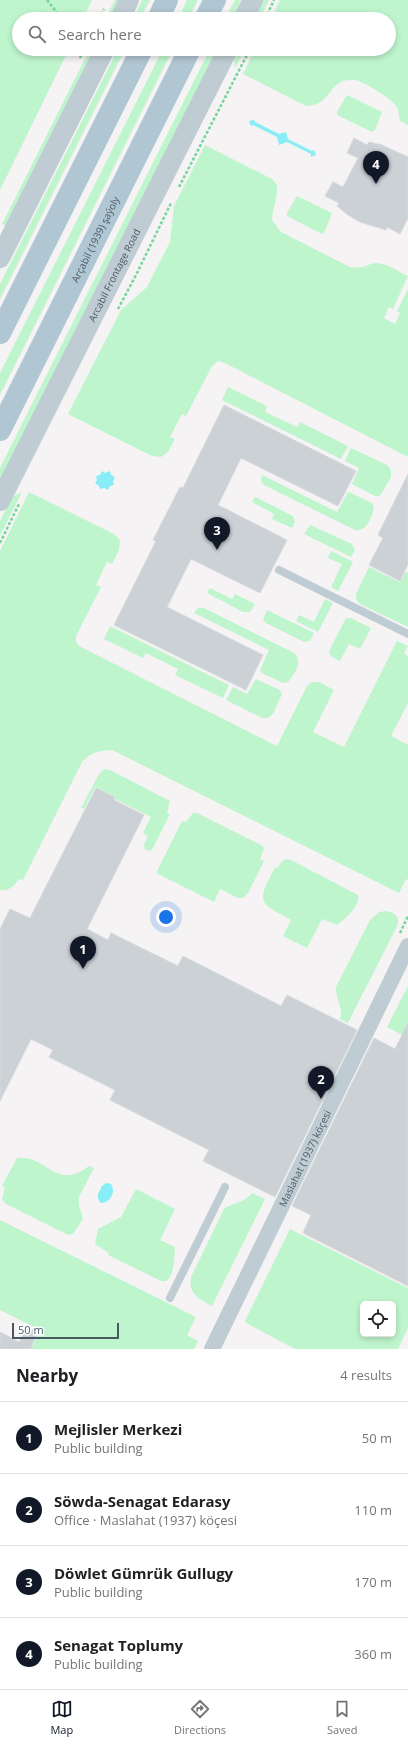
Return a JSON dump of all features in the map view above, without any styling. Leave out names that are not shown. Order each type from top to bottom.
[{"type":"main road","points":[[161,12],[167,0]]},
{"type":"main road","points":[[209,12],[215,0]]},
{"type":"main road","points":[[0,333],[138,56]]},
{"type":"main road","name":"Arçabil (1939) şaýoly","points":[[0,430],[187,56]]},
{"type":"street","points":[[123,12],[129,0]]},
{"type":"street","points":[[247,12],[253,0]]},
{"type":"street","points":[[0,258],[101,56]]},
{"type":"street","name":"Arcabil Frontage Road","points":[[0,501],[224,56]]},
{"type":"street","name":"Maslahat (1937) köçesi","points":[[212,1349],[408,946]]},
{"type":"lane","points":[[279,570],[408,634]]},
{"type":"lane","points":[[170,1298],[225,1187]]},
{"type":"path","points":[[47,0],[56,12]]},
{"type":"path","points":[[268,12],[274,0]]},
{"type":"path","points":[[178,190],[246,56]]},
{"type":"path","points":[[115,314],[136,275],[174,196]]},
{"type":"path","points":[[0,542],[20,502]]},
{"type":"green space","points":[[0,0],[92,0],[86,12],[12,12],[12,56],[66,56],[0,190]]},
{"type":"green space","points":[[115,0],[120,0],[114,12],[109,12]]},
{"type":"green space","points":[[142,0],[150,0],[144,12],[136,12]]},
{"type":"green space","points":[[187,0],[198,0],[192,12],[181,12]]},
{"type":"green space","points":[[235,0],[241,0],[235,12],[229,12]]},
{"type":"green space","points":[[262,0],[269,0],[263,12],[256,12]]},
{"type":"green space","points":[[280,0],[408,0],[408,125],[400,121],[397,107],[389,99],[359,81],[343,81],[333,88],[320,103],[306,106],[243,74],[252,56],[396,56],[396,12],[274,12]]},
{"type":"green space","points":[[86,56],[91,56],[6,226],[2,224]]},
{"type":"green space","points":[[114,56],[122,56],[0,299],[0,284]]},
{"type":"green space","points":[[159,56],[170,56],[0,395],[0,373]]},
{"type":"green space","points":[[206,56],[213,56],[0,481],[0,468]]},
{"type":"green space","points":[[235,56],[241,56],[235,68]]},
{"type":"green space","points":[[347,95],[382,112],[375,130],[372,132],[337,115],[337,112]]},
{"type":"green space","points":[[205,145],[272,179],[277,185],[277,189],[272,220],[281,232],[350,267],[362,267],[379,263],[408,276],[393,309],[389,307],[384,318],[395,324],[400,313],[397,311],[408,289],[408,457],[225,363],[218,361],[212,366],[186,416],[182,414],[170,437],[175,439],[168,452],[161,457],[152,456],[68,414],[121,310],[147,287],[170,242],[174,206]]},
{"type":"green space","points":[[297,196],[332,213],[325,231],[322,234],[287,216],[287,213]]},
{"type":"green space","points":[[228,387],[267,406],[265,412],[297,427],[300,422],[348,446],[341,459],[222,400]]},
{"type":"green space","points":[[351,448],[387,465],[391,470],[391,477],[380,496],[375,496],[352,484],[359,468],[345,461]]},
{"type":"green space","points":[[262,475],[337,512],[348,492],[351,493],[372,503],[374,507],[372,515],[363,529],[355,530],[264,485],[261,481]]},
{"type":"green space","points":[[22,492],[0,536],[0,521],[12,497]]},
{"type":"green space","points":[[29,492],[114,534],[120,540],[119,550],[112,564],[107,562],[96,585],[101,587],[76,636],[76,642],[79,646],[277,746],[307,686],[312,682],[319,682],[334,690],[313,732],[344,747],[397,641],[408,646],[404,653],[408,656],[408,703],[391,736],[408,745],[408,880],[406,879],[399,893],[112,750],[95,753],[82,762],[23,880],[19,879],[9,889],[0,890],[0,551]]},
{"type":"green space","points":[[255,497],[293,516],[295,522],[292,528],[272,519],[274,514],[252,502]]},
{"type":"green space","points":[[310,525],[352,544],[355,550],[351,557],[304,534]]},
{"type":"green space","points":[[331,551],[353,562],[338,591],[331,587],[342,564],[328,558]]},
{"type":"green space","points":[[369,567],[400,582],[405,572],[408,573],[408,627],[360,604],[356,599],[356,594]]},
{"type":"green space","points":[[210,588],[232,599],[235,594],[255,604],[250,612],[243,612],[207,593]]},
{"type":"green space","points":[[325,599],[333,603],[318,632],[296,621],[299,615],[314,622]]},
{"type":"green space","points":[[198,608],[204,608],[294,653],[297,657],[298,664],[295,672],[288,682],[283,683],[262,673],[260,670],[269,650],[194,613]]},
{"type":"green space","points":[[267,610],[314,633],[310,641],[304,642],[266,623],[263,620]]},
{"type":"green space","points":[[346,618],[351,618],[371,628],[360,649],[349,644],[340,661],[332,657],[329,653]]},
{"type":"green space","points":[[110,626],[229,685],[223,698],[175,675],[178,669],[146,653],[143,658],[104,639]]},
{"type":"green space","points":[[256,679],[280,690],[282,694],[273,714],[268,718],[262,718],[226,700],[233,687],[247,694]]},
{"type":"green space","points":[[104,769],[110,770],[170,801],[167,813],[170,814],[152,850],[148,851],[145,849],[144,845],[148,836],[143,833],[151,817],[95,787],[84,809],[81,808],[99,774]]},
{"type":"green space","points":[[193,813],[197,813],[261,845],[264,848],[260,860],[264,861],[248,893],[243,898],[238,898],[220,889],[214,902],[156,873],[182,821],[186,822]]},
{"type":"green space","points":[[285,859],[291,860],[358,895],[355,907],[348,916],[337,925],[322,919],[307,948],[283,936],[291,920],[266,905],[264,900],[263,894],[265,888],[275,867],[278,868],[281,862]]},
{"type":"green space","points":[[387,911],[396,915],[398,918],[398,924],[348,1023],[340,1019],[341,1011],[336,987],[370,920],[379,912]]},
{"type":"green space","points":[[408,986],[408,1038],[387,1027]]},
{"type":"green space","points":[[17,1158],[27,1158],[36,1161],[59,1174],[68,1175],[78,1173],[89,1166],[94,1168],[79,1197],[79,1205],[83,1219],[73,1234],[68,1235],[6,1204],[2,1199],[5,1188],[2,1186]]},
{"type":"green space","points":[[136,1189],[175,1209],[160,1240],[175,1247],[173,1271],[166,1281],[161,1281],[108,1255],[109,1253],[95,1244],[98,1229],[121,1217]]},
{"type":"green space","points":[[252,1193],[265,1199],[212,1306],[199,1298],[193,1292],[191,1288],[191,1277],[224,1209],[246,1199]]},
{"type":"green space","points":[[0,1220],[196,1317],[187,1335],[198,1341],[194,1349],[31,1349],[40,1330],[0,1310]]},
{"type":"green space","points":[[290,1229],[408,1288],[408,1328],[398,1349],[295,1349],[246,1323],[245,1321]]},
{"type":"water","points":[[254,120],[255,122],[279,134],[286,132],[288,139],[312,151],[314,150],[316,155],[311,157],[311,154],[287,142],[279,145],[277,137],[253,125],[251,126],[249,121]]},
{"type":"water","points":[[102,471],[105,473],[110,471],[111,475],[115,477],[113,481],[114,485],[110,486],[108,490],[104,488],[100,489],[95,483],[97,480],[96,476],[100,475]]},
{"type":"water","points":[[106,1183],[111,1184],[113,1193],[110,1199],[101,1203],[98,1199],[98,1194],[102,1186]]},
{"type":"building","points":[[354,138],[367,145],[369,142],[382,145],[408,157],[408,218],[400,234],[387,227],[386,230],[360,222],[337,206],[339,203],[325,196],[333,182],[343,187],[358,158],[347,153]]},
{"type":"building","points":[[224,405],[356,471],[338,506],[241,458],[218,505],[287,540],[260,593],[191,559],[167,607],[263,655],[246,690],[114,625],[156,541],[153,540],[180,487],[183,488]]},
{"type":"building","points":[[408,474],[408,564],[400,581],[369,565],[383,538],[378,535]]},
{"type":"building","points":[[96,788],[115,797],[114,800],[144,815],[87,929],[108,940],[111,933],[178,966],[183,956],[281,1006],[287,995],[357,1030],[275,1197],[203,1161],[209,1150],[110,1100],[115,1090],[49,1057],[53,1050],[31,1039],[0,1101],[0,929],[10,909],[30,918]]},
{"type":"building","points":[[408,1023],[408,1286],[303,1233],[311,1215],[292,1206],[374,1038],[395,1049]]},
{"type":"building","points":[[27,1327],[38,1332],[31,1347],[34,1349],[0,1349],[0,1332],[19,1342]]},
{"type":"place","name":"Senagat Toplumy","points":[[376,184]]},
{"type":"place","name":"Döwlet Gümrük Gullugy","points":[[217,550]]},
{"type":"place","name":"Mejlisler Merkezi","points":[[83,969]]},
{"type":"place","name":"Söwda-Senagat Edarasy","points":[[321,1099]]}]
